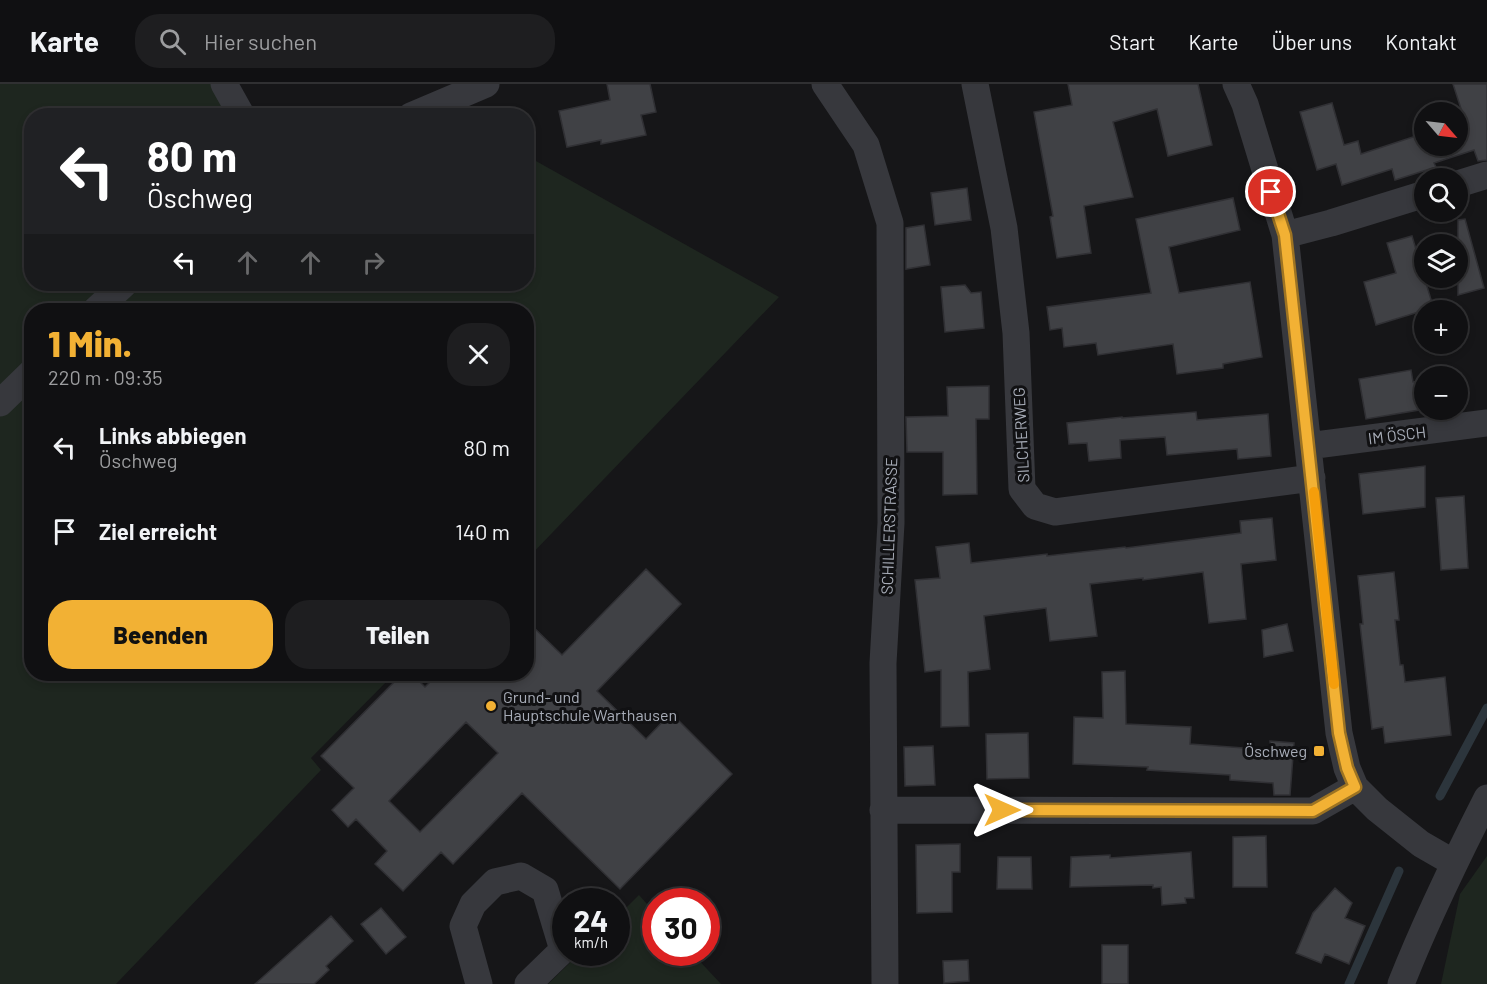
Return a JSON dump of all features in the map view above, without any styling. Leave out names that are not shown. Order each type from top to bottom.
[{"type":"street","points":[[224,84],[238,108]]},
{"type":"street","points":[[430,108],[486,84]]},
{"type":"street","name":"SCHILLERSTRASSE","points":[[825,84],[866,145],[890,223],[891,523],[883,663],[885,984]]},
{"type":"street","name":"SILCHERWEG","points":[[975,84],[1005,228],[1016,333],[1022,489],[1035,506],[1054,512],[1312,478]]},
{"type":"street","points":[[1236,84],[1245,104],[1285,235],[1339,733],[1347,768],[1355,787],[1377,809],[1421,844],[1454,863]]},
{"type":"street","points":[[1468,181],[1487,175]]},
{"type":"street","points":[[1285,235],[1414,197]]},
{"type":"street","points":[[104,303],[116,291]]},
{"type":"street","points":[[0,403],[24,380]]},
{"type":"street","name":"IM ÖSCH","points":[[1308,447],[1487,423]]},
{"type":"street","points":[[883,810],[1313,811],[1355,787]]},
{"type":"street","points":[[1401,984],[1454,863],[1487,798]]},
{"type":"street","points":[[478,984],[464,926],[473,904],[495,882],[521,876],[545,890],[563,950],[528,984]]},
{"type":"shaded area","points":[[0,84],[224,84],[238,108],[24,108],[24,291],[534,291],[534,160],[779,297],[534,552],[534,303],[24,303],[24,681],[387,681],[311,758],[321,770],[116,984],[0,984]]},
{"type":"shaded area","points":[[1487,856],[1487,984],[1441,984],[1460,894]]},
{"type":"shaded area","points":[[639,895],[642,898],[642,966],[704,966],[721,984],[548,984],[567,966],[630,966],[630,904]]},
{"type":"building","points":[[607,84],[650,84],[656,112],[641,115],[646,135],[601,144],[601,140],[567,147],[559,111],[610,100]]},
{"type":"building","points":[[1068,84],[1198,84],[1212,145],[1168,156],[1157,109],[1113,122],[1133,197],[1084,206],[1091,253],[1057,258],[1050,217],[1053,216],[1034,112],[1072,105]]},
{"type":"building","points":[[1453,84],[1487,84],[1487,160],[1478,161],[1474,150],[1468,152],[1468,102],[1459,102]]},
{"type":"building","points":[[1332,103],[1344,145],[1358,141],[1361,154],[1414,137],[1414,156],[1456,156],[1434,163],[1436,167],[1433,168],[1414,168],[1414,174],[1395,180],[1392,169],[1342,185],[1336,164],[1317,170],[1300,112]]},
{"type":"building","points":[[967,188],[971,220],[935,225],[931,193]]},
{"type":"building","points":[[1233,198],[1240,230],[1169,247],[1179,293],[1250,282],[1262,357],[1223,364],[1223,368],[1177,374],[1173,344],[1098,355],[1096,343],[1064,347],[1062,328],[1050,330],[1047,307],[1151,293],[1136,219]]},
{"type":"building","points":[[1458,222],[1466,222],[1484,288],[1458,295],[1458,288],[1468,288],[1468,234],[1458,234]]},
{"type":"building","points":[[924,225],[930,265],[906,269],[906,228]]},
{"type":"building","points":[[1412,236],[1414,288],[1428,288],[1431,300],[1414,300],[1414,313],[1376,325],[1364,282],[1396,273],[1387,243]]},
{"type":"building","points":[[965,285],[971,293],[981,292],[984,328],[945,332],[941,287]]},
{"type":"building","points":[[1411,370],[1414,382],[1414,411],[1366,419],[1359,379]]},
{"type":"building","points":[[989,386],[989,419],[976,419],[977,494],[943,495],[943,452],[907,452],[906,417],[948,416],[947,387]]},
{"type":"building","points":[[1196,412],[1197,420],[1268,414],[1271,456],[1238,459],[1237,449],[1167,455],[1165,437],[1120,440],[1121,458],[1089,461],[1087,443],[1069,444],[1067,423]]},
{"type":"building","points":[[1425,466],[1425,507],[1363,514],[1359,474]]},
{"type":"building","points":[[1464,496],[1468,568],[1441,570],[1436,498]]},
{"type":"building","points":[[1272,518],[1276,560],[1241,564],[1246,619],[1209,623],[1203,572],[1090,584],[1097,636],[1050,641],[1046,608],[984,616],[990,669],[968,672],[969,726],[941,727],[941,670],[925,672],[915,580],[940,578],[936,547],[969,543],[971,563],[1126,548],[1241,533],[1240,521]]},
{"type":"building","name":"Grund- und Hauptschule Warthausen","points":[[646,569],[681,604],[597,691],[646,739],[671,713],[732,774],[621,888],[522,793],[453,864],[441,852],[403,891],[375,864],[387,851],[356,819],[348,827],[332,810],[354,788],[321,756],[395,681],[419,681],[425,687],[431,681],[534,681],[534,628],[562,655]],"holes":[[[466,722],[498,753],[420,832],[389,801]]]},
{"type":"building","points":[[1394,572],[1399,620],[1395,620],[1400,665],[1403,665],[1405,682],[1445,677],[1451,735],[1385,743],[1383,727],[1372,729],[1360,624],[1363,624],[1358,576]]},
{"type":"building","points":[[1287,624],[1293,651],[1264,657],[1262,630]]},
{"type":"building","points":[[1125,671],[1126,724],[1191,727],[1190,744],[1271,750],[1270,741],[1294,743],[1290,795],[1274,795],[1273,783],[1230,780],[1230,775],[1147,770],[1148,767],[1073,764],[1074,717],[1103,718],[1102,672]]},
{"type":"building","points":[[1028,733],[1029,778],[987,779],[986,734]]},
{"type":"building","points":[[933,746],[935,785],[905,786],[904,747]]},
{"type":"building","points":[[1266,836],[1267,887],[1233,887],[1233,837]]},
{"type":"building","points":[[960,844],[960,872],[952,872],[952,912],[917,913],[916,845]]},
{"type":"building","points":[[1191,852],[1194,898],[1185,898],[1186,903],[1162,905],[1161,887],[1153,888],[1153,885],[1070,887],[1071,857],[1110,855],[1110,858]]},
{"type":"building","points":[[998,857],[1031,857],[1032,889],[997,889]]},
{"type":"building","points":[[1335,888],[1352,903],[1345,918],[1365,926],[1349,964],[1325,954],[1321,963],[1296,953],[1313,913]]},
{"type":"building","points":[[381,908],[406,937],[386,954],[361,924]]},
{"type":"building","points":[[331,916],[353,941],[326,966],[329,970],[314,984],[255,984]]},
{"type":"building","points":[[1102,945],[1128,945],[1128,984],[1102,984]]},
{"type":"building","points":[[968,960],[969,981],[944,983],[943,961]]},
{"type":"waterway","points":[[1440,796],[1487,708]]},
{"type":"waterway","points":[[1349,984],[1399,871]]},
{"type":"slow traffic","points":[[1314,492],[1334,684]]},
{"type":"place","name":"Grund- und Hauptschule Warthausen","points":[[491,706]]},
{"type":"place","name":"Öschweg","points":[[1319,751]]},
{"type":"route","points":[[1002,810],[1313,811],[1355,787],[1347,768],[1339,733],[1285,235],[1271,192]]}]
